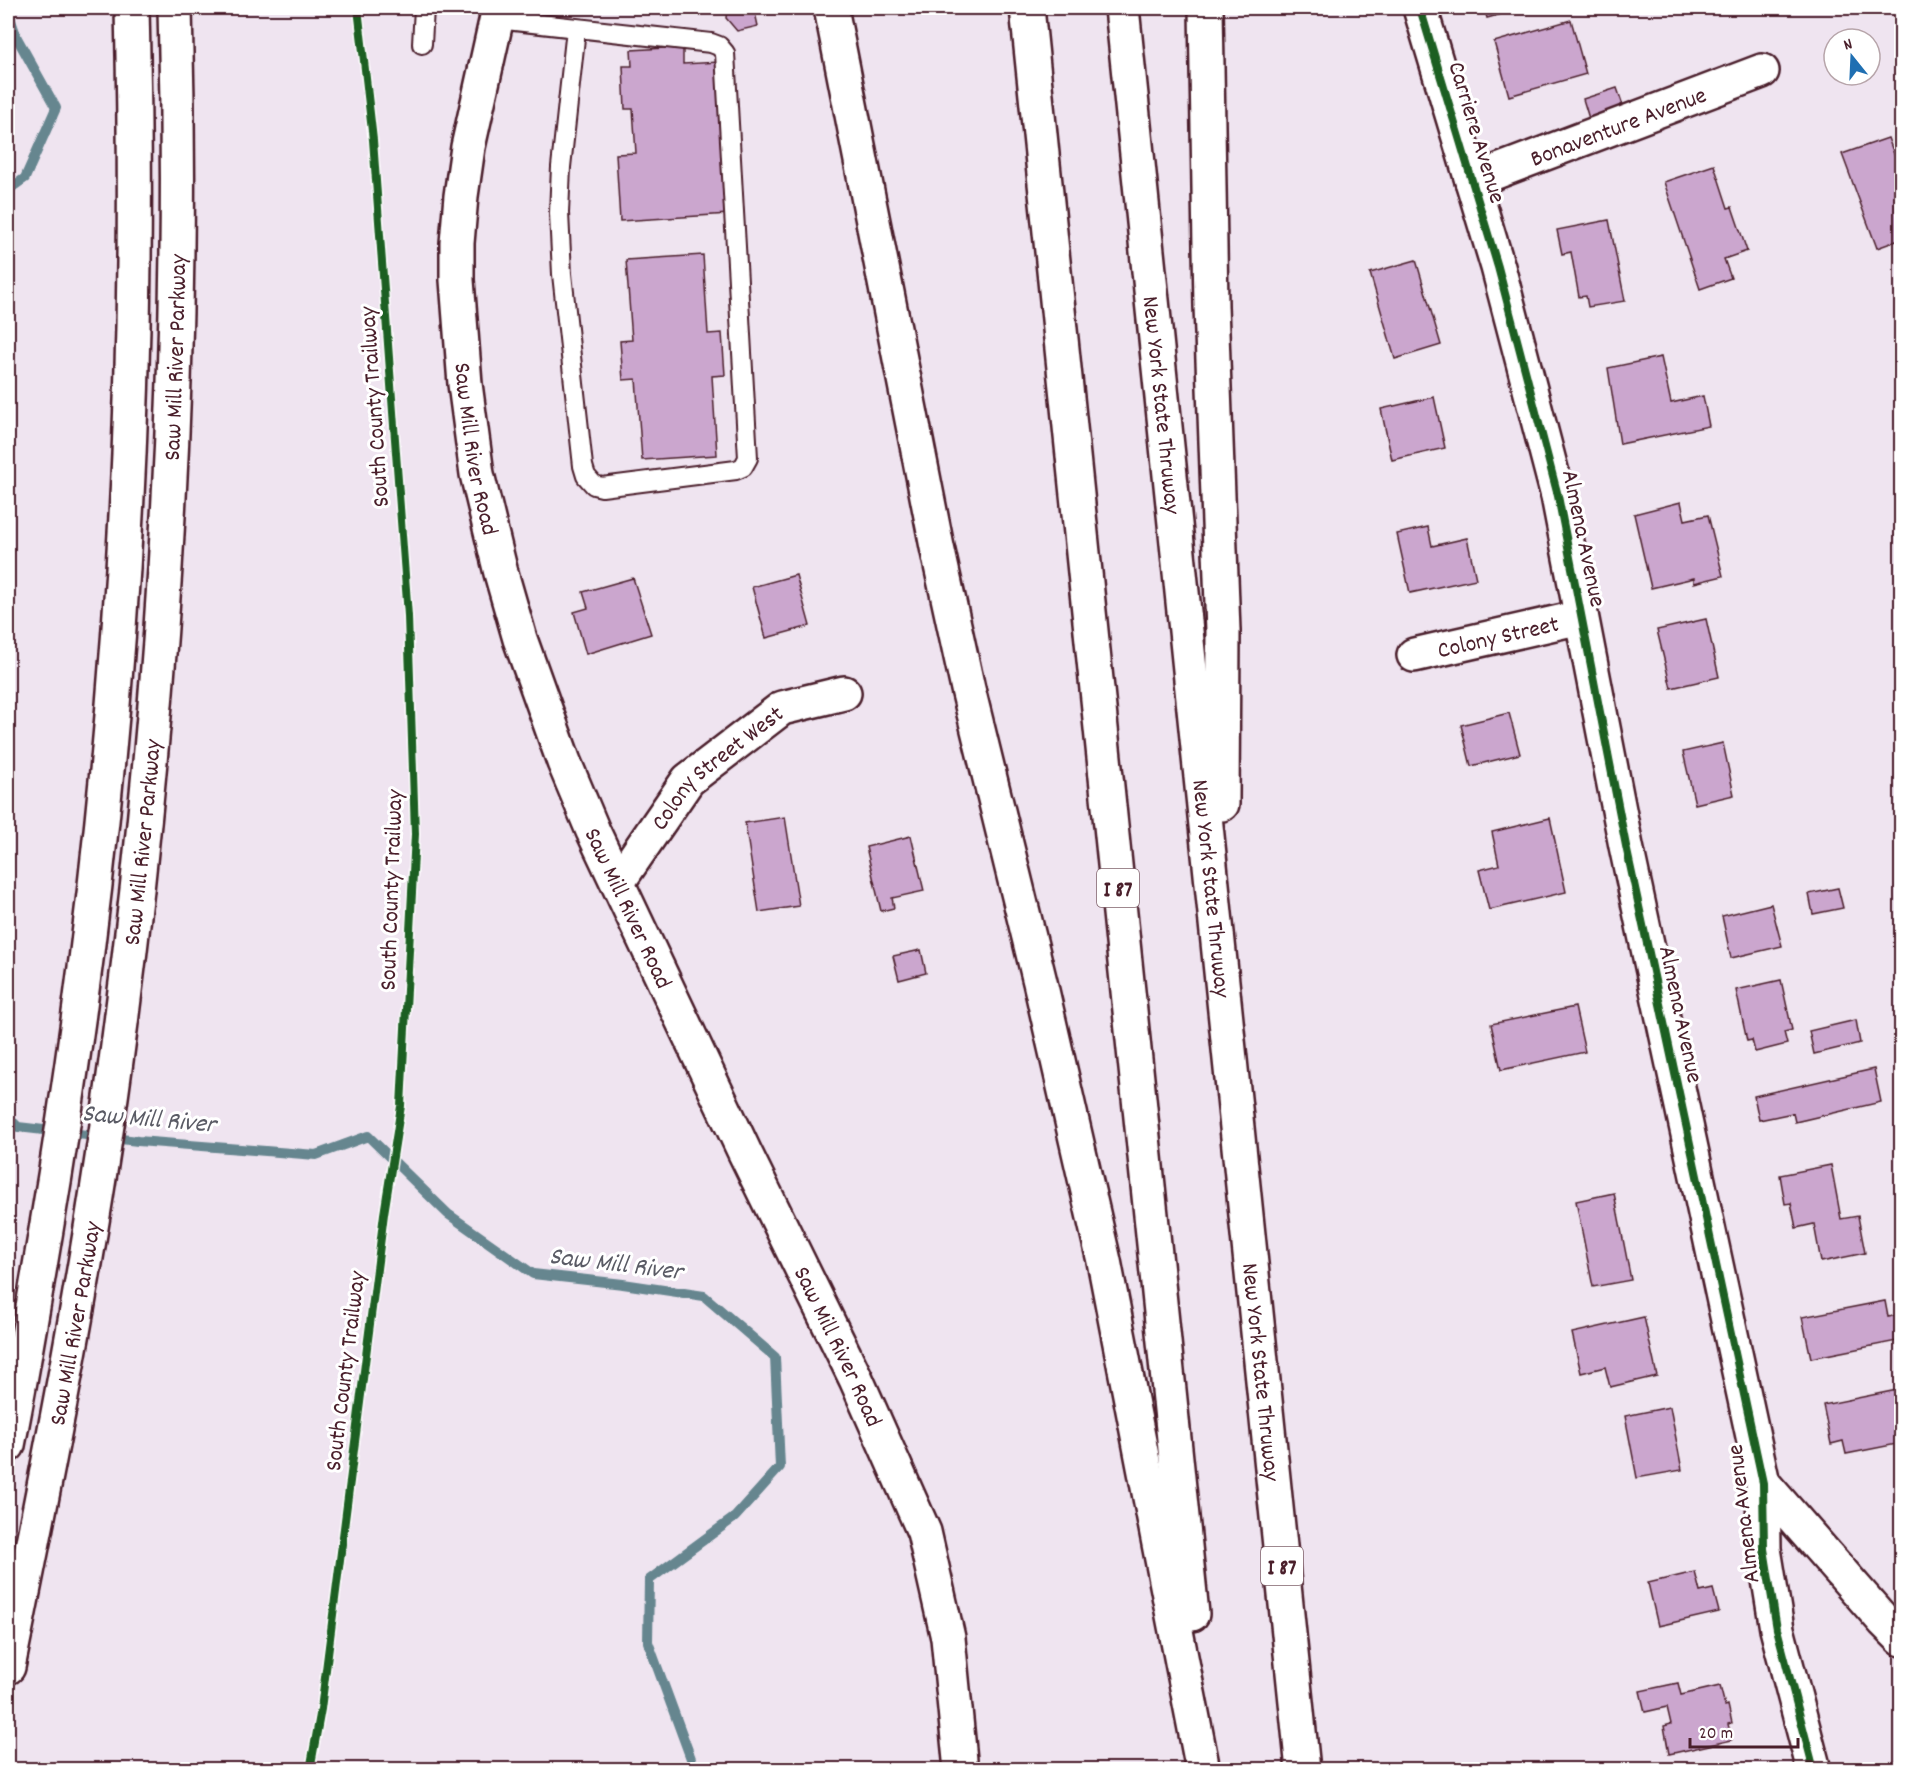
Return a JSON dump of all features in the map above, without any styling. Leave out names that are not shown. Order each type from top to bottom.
[{"type":"main road","name":"Saw Mill River Parkway","points":[[8,1445],[54,1181],[74,1047],[105,787],[124,529],[131,394],[134,264],[132,8]]},
{"type":"main road","name":"Saw Mill River Parkway","points":[[8,1667],[97,1188],[119,1042],[149,774],[172,441],[177,184],[175,8]]},
{"type":"main road","points":[[831,8],[937,548],[984,758],[1085,1175],[1203,1770]]},
{"type":"main road","name":"I 87","points":[[1027,8],[1208,1770]]},
{"type":"main road","name":"New York State Thruway","points":[[1122,8],[1303,1770]]},
{"type":"main road","points":[[1206,8],[1211,306],[1223,631],[1221,974]]},
{"type":"main road","name":"Carriere Avenue","points":[[1420,8],[1498,267]]},
{"type":"main road","name":"Saw Mill River Road","points":[[498,13],[468,147],[457,243],[459,329],[469,421],[484,505],[520,639],[564,762],[593,831],[745,1153],[856,1379],[924,1532],[948,1638],[961,1770]]},
{"type":"main road","name":"Bonaventure Avenue","points":[[1472,180],[1762,71]]},
{"type":"main road","name":"Almena Avenue","points":[[1498,267],[1558,496],[1626,846],[1763,1483],[1764,1549],[1777,1629],[1814,1770]]},
{"type":"main road","name":"Colony Street","points":[[1414,655],[1581,617]]},
{"type":"main road","name":"Colony Street West","points":[[618,882],[688,780],[782,708],[844,693]]},
{"type":"main road","points":[[1763,1483],[1884,1622],[1902,1639]]},
{"type":"lane","points":[[422,44],[424,8]]},
{"type":"lane","points":[[498,13],[576,29],[711,43],[719,46],[725,52],[748,458],[743,467],[736,470],[602,487],[594,485],[586,476],[562,274],[559,213],[561,167],[576,29]]},
{"type":"building","points":[[727,8],[754,8],[758,26],[737,31],[726,18]]},
{"type":"building","points":[[1484,8],[1524,8],[1487,18]]},
{"type":"building","points":[[1571,20],[1586,74],[1509,96],[1494,42]]},
{"type":"building","points":[[683,47],[683,64],[720,62],[729,214],[620,221],[616,154],[636,153],[633,109],[625,109],[623,66],[632,66],[631,50]]},
{"type":"building","points":[[1617,88],[1626,114],[1591,125],[1583,99]]},
{"type":"building","points":[[1888,138],[1902,175],[1902,239],[1877,248],[1842,154]]},
{"type":"building","points":[[1714,165],[1728,208],[1732,207],[1747,251],[1724,259],[1731,278],[1700,289],[1664,182]]},
{"type":"building","points":[[1609,220],[1625,301],[1588,307],[1586,296],[1579,297],[1571,252],[1562,254],[1557,230]]},
{"type":"building","points":[[703,255],[708,334],[722,333],[725,375],[712,376],[717,455],[642,460],[636,379],[623,380],[620,341],[632,340],[626,260]]},
{"type":"building","points":[[1416,260],[1441,345],[1395,359],[1370,273]]},
{"type":"building","points":[[1661,357],[1671,403],[1703,396],[1709,426],[1620,444],[1608,368]]},
{"type":"building","points":[[1434,397],[1445,448],[1392,460],[1381,409]]},
{"type":"building","points":[[1681,502],[1685,520],[1708,515],[1723,576],[1694,583],[1694,578],[1651,588],[1634,514]]},
{"type":"building","points":[[1428,527],[1432,546],[1467,538],[1476,579],[1410,593],[1397,534]]},
{"type":"building","points":[[796,575],[810,626],[766,638],[752,587]]},
{"type":"building","points":[[633,578],[651,634],[586,654],[574,612],[588,608],[583,592]]},
{"type":"building","points":[[1706,619],[1719,677],[1671,688],[1657,630]]},
{"type":"building","points":[[1509,713],[1520,754],[1471,766],[1461,725]]},
{"type":"building","points":[[1723,743],[1734,795],[1695,804],[1683,752]]},
{"type":"building","points":[[785,817],[799,906],[759,912],[745,823]]},
{"type":"building","points":[[1550,818],[1566,892],[1489,910],[1479,870],[1499,865],[1492,832]]},
{"type":"building","points":[[911,836],[924,891],[892,898],[894,908],[881,911],[866,847]]},
{"type":"building","points":[[1838,888],[1843,908],[1813,914],[1809,894]]},
{"type":"building","points":[[1771,904],[1782,946],[1731,958],[1722,916]]},
{"type":"building","points":[[921,950],[926,973],[899,980],[893,956]]},
{"type":"building","points":[[1781,980],[1792,1030],[1784,1032],[1787,1044],[1755,1052],[1752,1040],[1747,1041],[1736,990]]},
{"type":"building","points":[[1575,1007],[1585,1052],[1501,1070],[1491,1024]]},
{"type":"building","points":[[1856,1020],[1860,1043],[1814,1054],[1809,1031]]},
{"type":"building","points":[[1874,1069],[1881,1102],[1795,1122],[1793,1113],[1759,1120],[1754,1096]]},
{"type":"building","points":[[1831,1165],[1841,1219],[1858,1216],[1865,1253],[1821,1262],[1814,1224],[1796,1228],[1791,1203],[1785,1204],[1780,1175]]},
{"type":"building","points":[[1614,1193],[1631,1280],[1593,1287],[1576,1201]]},
{"type":"building","points":[[1885,1301],[1888,1317],[1902,1314],[1902,1340],[1811,1358],[1802,1317]]},
{"type":"building","points":[[1644,1317],[1657,1376],[1610,1387],[1605,1367],[1581,1373],[1572,1333]]},
{"type":"building","points":[[1902,1389],[1902,1443],[1846,1454],[1843,1441],[1831,1444],[1823,1405]]},
{"type":"building","points":[[1670,1407],[1682,1470],[1637,1478],[1625,1416]]},
{"type":"building","points":[[1902,1490],[1902,1520],[1896,1491]]},
{"type":"building","points":[[1695,1572],[1700,1592],[1713,1589],[1719,1612],[1658,1626],[1648,1583]]},
{"type":"building","points":[[1678,1683],[1681,1695],[1720,1686],[1732,1723],[1728,1724],[1732,1740],[1669,1754],[1664,1726],[1671,1724],[1667,1707],[1645,1712],[1640,1691]]},
{"type":"waterway","name":"Saw Mill River","points":[[8,12],[17,38],[56,108],[25,178],[8,190]]},
{"type":"waterway","name":"Saw Mill River","points":[[8,1117],[18,1127],[138,1141],[316,1155],[368,1136],[448,1214],[533,1274],[704,1296],[775,1357],[780,1467],[735,1517],[649,1580],[648,1642],[693,1764],[692,1770]]},
{"type":"cycle path","name":"South County Trailway","points":[[310,1770],[321,1709],[384,1214],[401,1106],[415,834],[408,616],[373,140],[358,8]]},
{"type":"cycle path","points":[[1420,8],[1498,267],[1558,496],[1626,846],[1763,1483],[1764,1549],[1777,1629],[1814,1770]]}]
